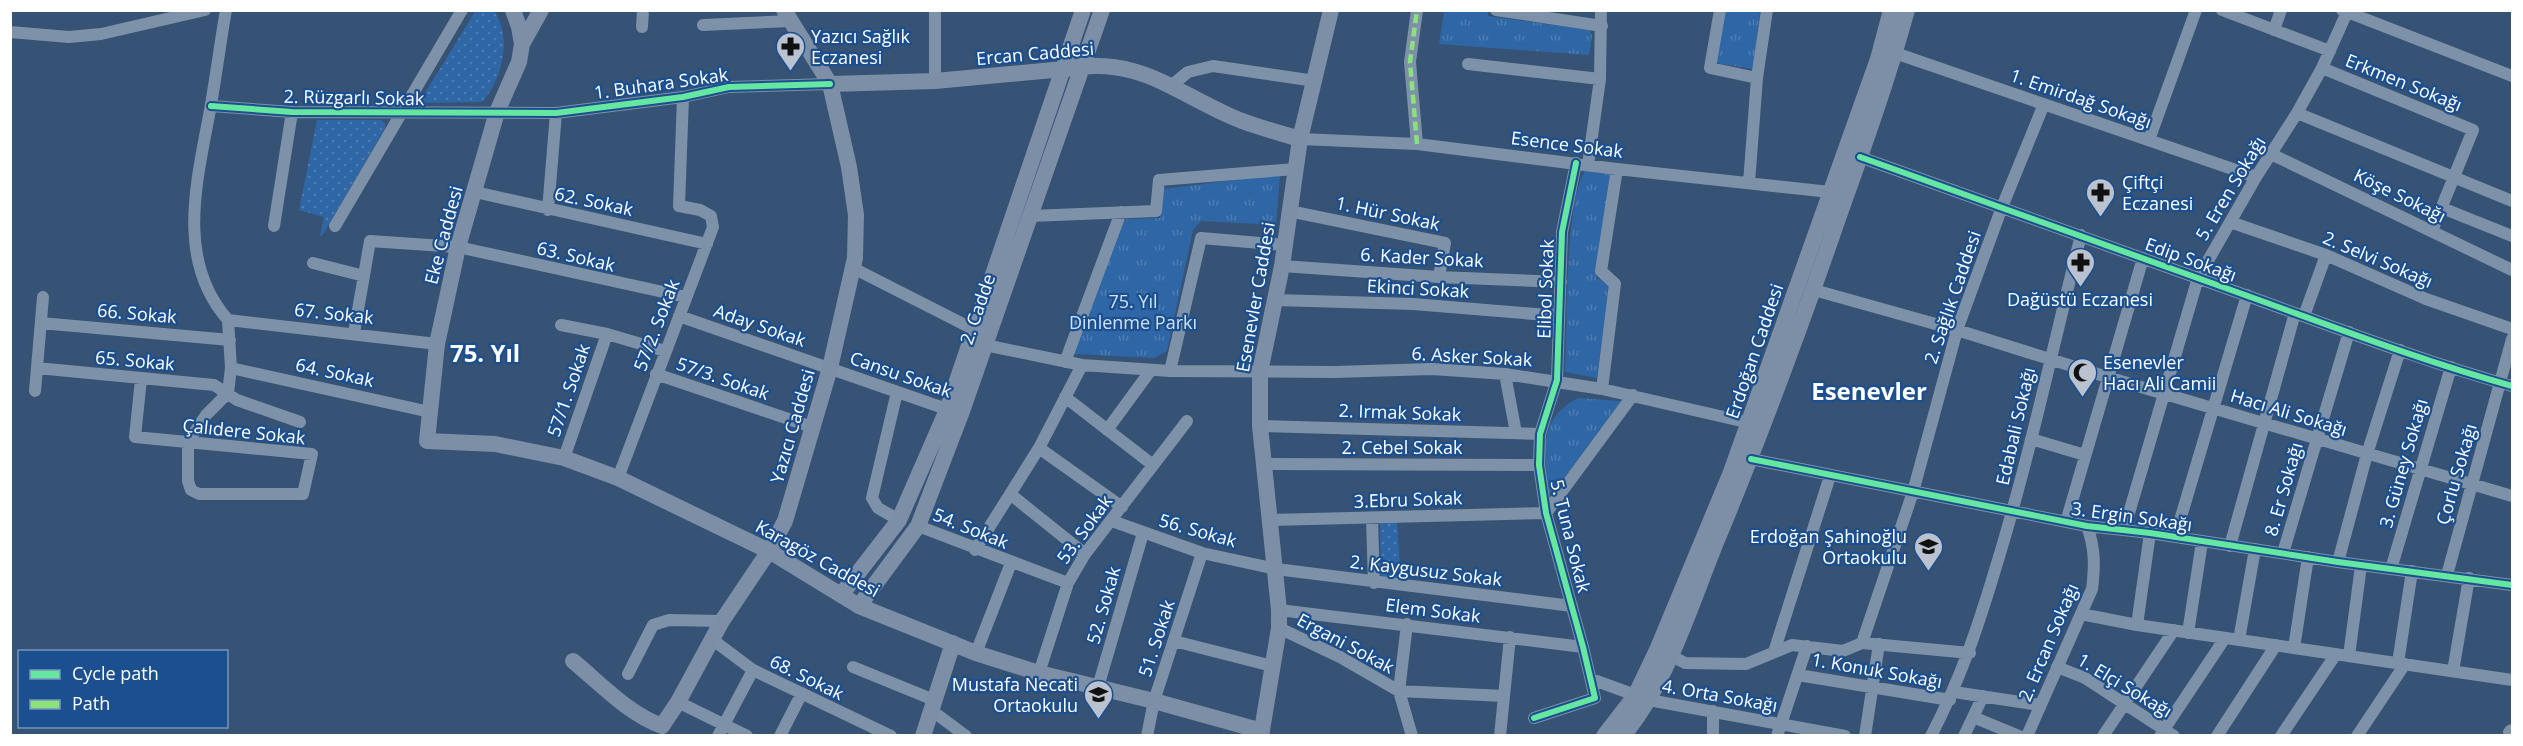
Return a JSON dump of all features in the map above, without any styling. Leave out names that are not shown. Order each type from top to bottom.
[{"type":"main road","name":"Eke Caddesi","points":[[427,441],[437,344],[458,247],[497,112],[519,62],[522,44],[513,10]]},
{"type":"main road","name":"Eke Caddesi","points":[[522,44],[541,10]]},
{"type":"main road","name":"2. Cadde","points":[[859,606],[918,526],[954,412],[975,330],[1083,10]]},
{"type":"main road","name":"2. Cadde","points":[[841,596],[899,520],[985,345],[1102,10]]},
{"type":"main road","name":"Esenevler Caddesi","points":[[1261,733],[1279,628],[1279,610],[1260,426],[1260,372],[1282,266],[1300,139],[1331,10]]},
{"type":"main road","name":"Erdoğan Caddesi","points":[[1642,698],[1657,650],[1750,423],[1878,59],[1891,10]]},
{"type":"main road","name":"Erdoğan Caddesi","points":[[1642,698],[1670,655],[1751,459],[1814,290],[1895,53],[1907,10]]},
{"type":"main road","name":"Yazıcı Caddesi","points":[[573,661],[645,719],[662,726],[678,702],[722,621],[769,550],[785,521],[830,368],[853,268],[856,216],[849,167],[830,84],[787,16]]},
{"type":"main road","name":"Ercan Caddesi","points":[[830,84],[935,81],[1084,66],[1128,68],[1172,85],[1230,116],[1300,139]]},
{"type":"main road","name":"Karagöz Caddesi","points":[[427,441],[495,444],[564,458],[618,478],[769,550],[859,606],[976,653],[1039,672],[1154,701],[1261,733]]},
{"type":"main road","points":[[923,735],[953,643]]},
{"type":"main road","points":[[1604,735],[1642,698]]},
{"type":"main road","points":[[1623,735],[1642,698]]},
{"type":"street","points":[[10,32],[69,37],[101,34],[205,10]]},
{"type":"street","points":[[188,442],[206,415],[228,393],[231,368],[228,320],[216,306],[202,278],[193,233],[193,198],[211,106],[226,10]]},
{"type":"street","points":[[335,226],[462,10]]},
{"type":"street","points":[[642,27],[643,10]]},
{"type":"street","points":[[935,10],[935,81]]},
{"type":"street","points":[[1417,10],[1410,62],[1417,144]]},
{"type":"street","points":[[1496,10],[1602,26]]},
{"type":"street","name":"Elibol Sokak","points":[[1557,381],[1562,232],[1582,164],[1600,79],[1601,10]]},
{"type":"street","points":[[1720,10],[1710,68],[1757,78]]},
{"type":"street","points":[[1749,183],[1757,78],[1767,10]]},
{"type":"street","points":[[2149,140],[2196,10]]},
{"type":"street","points":[[2223,10],[2330,51]]},
{"type":"street","points":[[2274,30],[2281,10]]},
{"type":"street","points":[[2346,11],[2512,76]]},
{"type":"street","name":"5. Eren Sokağı","points":[[2124,530],[2198,278],[2322,68],[2346,11]]},
{"type":"street","points":[[703,25],[787,16]]},
{"type":"street","name":"1. Emirdağ Sokağı","points":[[1895,53],[2256,177]]},
{"type":"street","points":[[1468,64],[1600,79]]},
{"type":"street","points":[[1172,85],[1188,72],[1214,66],[1315,81]]},
{"type":"street","name":"Erkmen Sokağı","points":[[2322,68],[2473,130],[2454,178]]},
{"type":"street","name":"1. Buhara Sokak","points":[[497,112],[556,113],[683,98],[729,87],[830,84]]},
{"type":"street","name":"1. Buhara Sokak","points":[[679,206],[683,98]]},
{"type":"street","name":"2. Sağlık Caddesi","points":[[1862,643],[1913,492],[1957,330],[2002,207],[2044,104]]},
{"type":"street","name":"2. Rüzgarlı Sokak","points":[[211,106],[292,112],[400,114],[497,112]]},
{"type":"street","points":[[274,226],[292,112]]},
{"type":"street","points":[[2297,112],[2512,201]]},
{"type":"street","points":[[548,210],[556,113]]},
{"type":"street","name":"Esence Sokak","points":[[1300,139],[1417,144],[1830,192]]},
{"type":"street","name":"Köşe Sokağı","points":[[2271,154],[2512,270]]},
{"type":"street","name":"Edip Sokağı","points":[[1860,157],[2081,234],[2299,315],[2507,384]]},
{"type":"street","points":[[1030,216],[1156,211],[1159,180],[1295,169]]},
{"type":"street","points":[[1602,389],[1615,284],[1601,271],[1617,169]]},
{"type":"street","points":[[2432,231],[2454,178]]},
{"type":"street","name":"62. Sokak","points":[[475,192],[707,244]]},
{"type":"street","name":"57/2. Sokak","points":[[618,478],[713,227],[711,216],[700,210],[679,206]]},
{"type":"street","points":[[2442,208],[2512,236]]},
{"type":"street","name":"1. Hür Sokak","points":[[1289,211],[1445,243],[1439,277]]},
{"type":"street","points":[[1065,362],[1121,212]]},
{"type":"street","name":"2. Selvi Sokağı","points":[[2230,222],[2326,255],[2426,299],[2512,329]]},
{"type":"street","name":"Edabali Sokağı","points":[[1931,735],[1952,696],[1970,653],[2013,513],[2081,234]]},
{"type":"street","points":[[1170,371],[1201,238],[1285,245]]},
{"type":"street","name":"63. Sokak","points":[[364,276],[370,242],[458,247],[686,297]]},
{"type":"street","points":[[2230,546],[2263,423],[2299,315],[2326,255]]},
{"type":"street","points":[[2066,522],[2143,258]]},
{"type":"street","points":[[313,263],[364,276],[354,333]]},
{"type":"street","name":"6. Kader Sokak","points":[[1282,266],[1439,277],[1561,282]]},
{"type":"street","points":[[853,268],[975,330]]},
{"type":"street","name":"Hacı Ali Sokağı","points":[[1814,290],[1957,330],[2050,360],[2512,496]]},
{"type":"street","points":[[2175,537],[2247,295]]},
{"type":"street","points":[[35,391],[43,297]]},
{"type":"street","name":"Ekinci Sokak","points":[[1275,300],[1413,304],[1559,316]]},
{"type":"street","name":"Aday Sokak","points":[[679,316],[830,368]]},
{"type":"street","name":"67. Sokak","points":[[228,320],[437,344]]},
{"type":"street","name":"66. Sokak","points":[[40,323],[230,340]]},
{"type":"street","name":"57/3. Sokak","points":[[561,326],[607,334],[665,351]]},
{"type":"street","name":"8. Er Sokağı","points":[[2283,553],[2349,332]]},
{"type":"street","name":"57/1. Sokak","points":[[564,458],[607,334]]},
{"type":"street","name":"Çorlu Sokağı","points":[[2447,575],[2473,483],[2507,384],[2512,339]]},
{"type":"street","name":"6. Asker Sokak","points":[[985,345],[1082,365],[1151,370],[1260,372],[1432,369],[1505,374],[1633,395],[1750,423]]},
{"type":"street","points":[[2338,562],[2367,454],[2400,350]]},
{"type":"street","points":[[975,550],[1039,448],[1082,365]]},
{"type":"street","name":"3. Güney Sokağı","points":[[2391,569],[2451,367]]},
{"type":"street","name":"65. Sokak","points":[[37,368],[214,385],[237,400],[300,422]]},
{"type":"street","name":"64. Sokak","points":[[231,368],[430,412]]},
{"type":"street","name":"Cansu Sokak","points":[[830,368],[954,412]]},
{"type":"street","points":[[1107,430],[1151,370]]},
{"type":"street","name":"57/3. Sokak","points":[[656,374],[812,427]]},
{"type":"street","points":[[1505,374],[1516,433]]},
{"type":"street","name":"Çalıdere Sokak","points":[[141,379],[135,437],[188,442],[312,454],[303,494],[199,494],[191,490],[188,481],[188,442]]},
{"type":"street","name":"5. Tuna Sokak","points":[[1534,718],[1595,698],[1584,647],[1546,513],[1539,465],[1540,434],[1557,381]]},
{"type":"street","points":[[897,392],[872,498],[878,508],[899,520]]},
{"type":"street","points":[[1546,513],[1633,395]]},
{"type":"street","points":[[1065,397],[1153,465]]},
{"type":"street","name":"53. Sokak","points":[[1039,672],[1068,584],[1085,554],[1186,421]]},
{"type":"street","name":"2. Irmak Sokak","points":[[1260,426],[1540,434]]},
{"type":"street","points":[[2031,439],[2085,455]]},
{"type":"street","points":[[1039,448],[1122,507]]},
{"type":"street","name":"3. Ergin Sokağı","points":[[1751,459],[2087,526],[2150,533],[2361,566],[2447,575],[2512,585]]},
{"type":"street","name":"2. Cebel Sokak","points":[[1265,464],[1539,465]]},
{"type":"street","points":[[1774,652],[1830,476]]},
{"type":"street","points":[[1010,494],[1085,554]]},
{"type":"street","name":"3.Ebru Sokak","points":[[1271,520],[1546,513]]},
{"type":"street","points":[[1372,519],[1374,583]]},
{"type":"street","name":"56. Sokak","points":[[1112,521],[1202,553],[1276,569]]},
{"type":"street","name":"54. Sokak","points":[[918,526],[975,550],[1068,584]]},
{"type":"street","name":"2. Ercan Sokağı","points":[[2028,735],[2092,589],[2095,567],[2094,546],[2087,526]]},
{"type":"street","name":"52. Sokak","points":[[1098,687],[1143,533]]},
{"type":"street","points":[[2137,625],[2150,533]]},
{"type":"street","points":[[2188,633],[2202,542]]},
{"type":"street","points":[[2239,640],[2255,549]]},
{"type":"street","name":"51. Sokak","points":[[1148,735],[1154,701],[1202,553]]},
{"type":"street","points":[[2294,648],[2308,557]]},
{"type":"street","name":"54. Sokak","points":[[976,653],[1011,563]]},
{"type":"street","points":[[2349,656],[2361,566]]},
{"type":"street","name":"2. Kaygusuz Sokak","points":[[1276,569],[1572,606]]},
{"type":"street","points":[[2356,735],[2401,663],[2412,571]]},
{"type":"street","points":[[2453,671],[2469,578]]},
{"type":"street","name":"Elem Sokak","points":[[1279,610],[1584,647]]},
{"type":"street","points":[[2081,614],[2188,633],[2512,680]]},
{"type":"street","points":[[628,674],[653,626],[669,620],[722,621]]},
{"type":"street","points":[[1407,624],[1399,691],[1412,735]]},
{"type":"street","name":"Ergani Sokak","points":[[1279,628],[1340,657],[1399,691],[1504,696]]},
{"type":"street","points":[[2103,735],[2174,630]]},
{"type":"street","points":[[1500,735],[1510,637]]},
{"type":"street","points":[[2166,733],[2224,638]]},
{"type":"street","name":"68. Sokak","points":[[713,640],[753,670],[840,713],[891,735]]},
{"type":"street","points":[[1174,641],[1272,666]]},
{"type":"street","points":[[1670,655],[1685,663],[1746,664],[1792,645],[1843,651],[1862,643],[1970,653]]},
{"type":"street","points":[[1865,735],[1879,644]]},
{"type":"street","points":[[2217,735],[2276,645]]},
{"type":"street","points":[[1780,730],[1806,646]]},
{"type":"street","points":[[2281,735],[2336,654]]},
{"type":"street","points":[[852,667],[933,705],[966,735]]},
{"type":"street","name":"1. Elçi Sokağı","points":[[2057,667],[2085,678],[2166,733]]},
{"type":"street","points":[[721,730],[753,670]]},
{"type":"street","name":"1. Konuk Sokağı","points":[[1798,675],[1872,688],[1952,696]]},
{"type":"street","name":"4. Orta Sokağı","points":[[1591,679],[1642,698],[1713,711],[1780,730],[1845,735]]},
{"type":"street","points":[[780,735],[802,693]]},
{"type":"street","points":[[1952,696],[1983,696],[2040,705]]},
{"type":"street","points":[[1964,735],[1983,696]]},
{"type":"street","points":[[678,702],[721,730],[747,735]]},
{"type":"street","points":[[1713,711],[1713,735]]},
{"type":"street","points":[[1973,717],[2019,735]]},
{"type":"green space","points":[[476,10],[494,11],[503,33],[503,58],[489,93],[482,102],[425,103],[422,98]]},
{"type":"green space","points":[[1444,11],[1488,11],[1488,16],[1590,30],[1592,35],[1589,55],[1439,44]]},
{"type":"green space","points":[[1725,11],[1760,11],[1753,69],[1716,63]]},
{"type":"green space","points":[[317,120],[381,120],[385,123],[385,128],[322,236],[320,235],[324,217],[299,210]]},
{"type":"green space","points":[[1585,171],[1611,174],[1596,278],[1610,283],[1597,378],[1565,372],[1570,236],[1578,186]]},
{"type":"green space","name":"75. Yıl Dinlenme Parkı","points":[[1280,174],[1276,225],[1201,221],[1193,230],[1167,351],[1154,358],[1074,354],[1120,224],[1127,219],[1160,218],[1164,189]]},
{"type":"green space","points":[[1578,398],[1621,401],[1552,494],[1547,492],[1546,438],[1555,416]]},
{"type":"green space","points":[[1380,522],[1397,522],[1401,579],[1381,578]]},
{"type":"marked path","points":[[1417,10],[1410,62],[1417,144]]},
{"type":"cycle path","points":[[211,106],[292,112],[556,113],[683,97],[729,87],[830,84]]},
{"type":"cycle path","points":[[1860,157],[2378,343],[2512,386]]},
{"type":"cycle path","points":[[1534,718],[1595,698],[1546,513],[1539,465],[1540,434],[1557,380],[1562,232],[1576,163]]},
{"type":"cycle path","points":[[1751,459],[2087,526],[2512,585]]},
{"type":"place","name":"Yazıcı Sağlık Eczanesi","points":[[790,72]]},
{"type":"place","name":"Çiftçi Eczanesi","points":[[2101,218]]},
{"type":"place","name":"Dağüstü Eczanesi","points":[[2080,288]]},
{"type":"place","name":"Esenevler Hacı Ali Camii","points":[[2082,398]]},
{"type":"place","name":"Erdoğan Şahinoğlu Ortaokulu","points":[[1928,572]]},
{"type":"place","name":"Mustafa Necati Ortaokulu","points":[[1099,720]]},
{"type":"district","name":"75. Yıl","points":[[485,352]]},
{"type":"district","name":"Esenevler","points":[[1869,390]]}]
